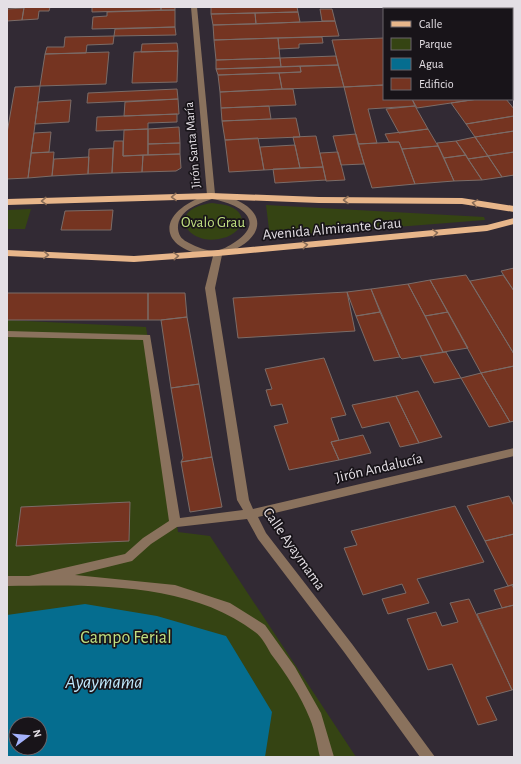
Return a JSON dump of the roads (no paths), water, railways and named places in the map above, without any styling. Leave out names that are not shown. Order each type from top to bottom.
[{"type":"main road","name":"Avenida Almirante Grau","points":[[7,202],[210,196],[320,200],[462,201],[514,209]]},
{"type":"main road","name":"Avenida Almirante Grau","points":[[7,254],[134,259],[218,254],[487,228],[514,221]]},
{"type":"street","name":"Jirón Santa María","points":[[194,7],[210,196],[197,200],[185,207],[179,213],[174,222],[174,234],[178,241],[190,248],[218,254]]},
{"type":"street","points":[[210,196],[230,200],[239,204],[248,210],[252,215],[252,228],[247,238],[218,254]]},
{"type":"street","name":"Calle Ayaymama","points":[[218,254],[210,288],[243,500],[262,536],[348,648],[428,757]]},
{"type":"street","points":[[7,334],[147,336],[175,523],[147,541],[128,558],[32,580]]},
{"type":"street","name":"Jirón Andalucía","points":[[175,523],[250,514],[514,452]]},
{"type":"street","points":[[7,581],[81,580],[175,590],[226,607],[261,629],[291,671],[316,717],[327,757]]},
{"type":"water","name":"Ayaymama","points":[[85,604],[157,616],[226,636],[272,712],[265,757],[7,757],[7,615]]},
{"type":"park label","name":"Ovalo Grau","points":[[213,222]]},
{"type":"park label","name":"Campo Ferial","points":[[126,638]]}]
